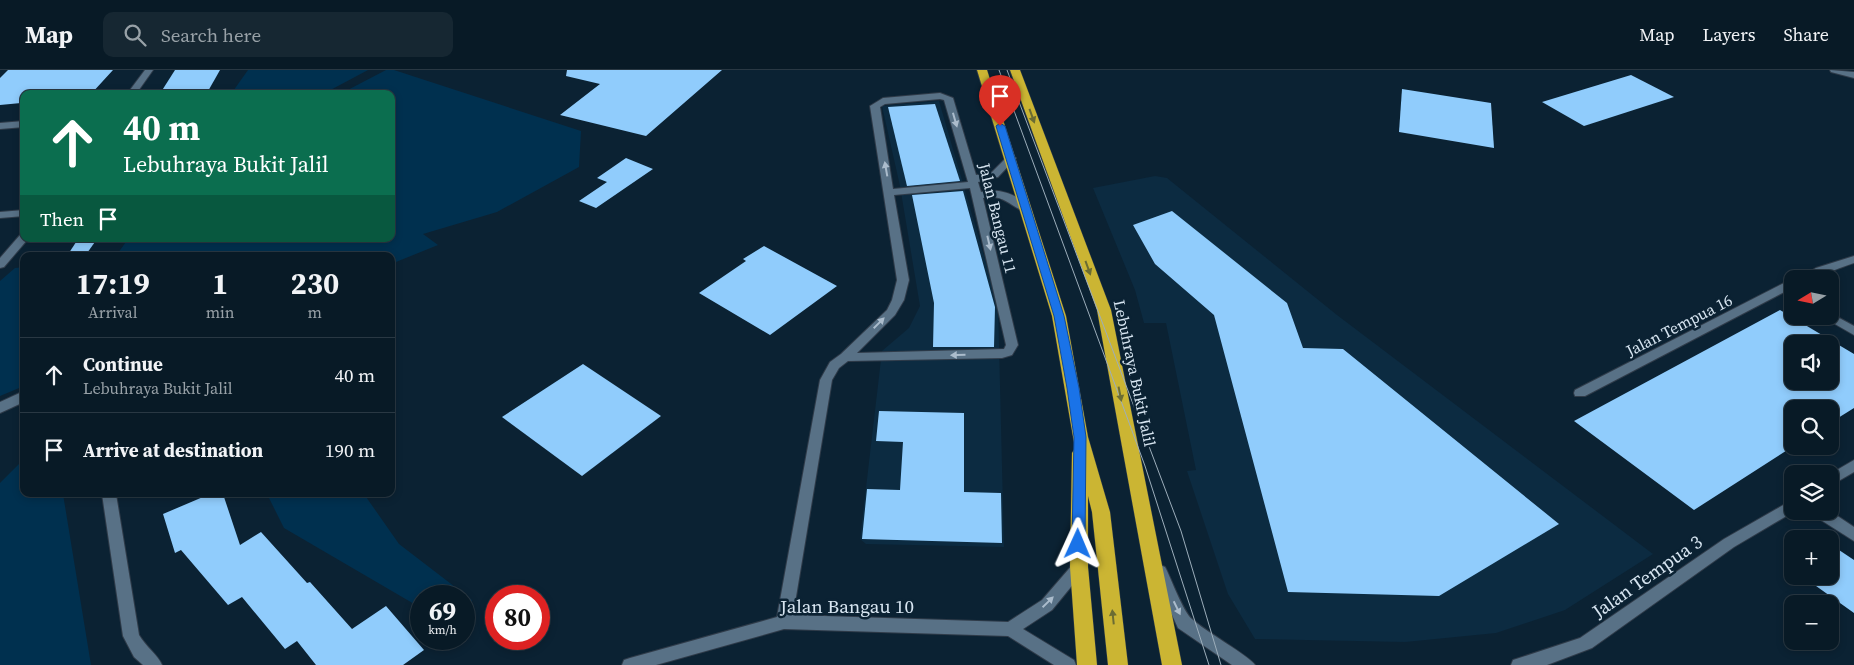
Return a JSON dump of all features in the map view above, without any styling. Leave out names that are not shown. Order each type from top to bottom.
[{"type":"highway","points":[[982,70],[1059,316],[1080,437],[1102,512],[1118,665]]},
{"type":"highway","name":"Lebuhraya Bukit Jalil","points":[[1015,70],[1104,310],[1172,665]]},
{"type":"highway","points":[[1080,437],[1079,567],[1087,665]]},
{"type":"street","points":[[134,90],[149,70]]},
{"type":"street","points":[[1834,70],[1854,75]]},
{"type":"street","name":"Jalan Bangau 11","points":[[940,96],[948,98],[974,186],[1012,345],[1008,352],[845,357],[891,312],[898,300],[903,280],[875,106],[882,101],[940,96]]},
{"type":"street","points":[[0,126],[20,124]]},
{"type":"street","points":[[974,186],[980,179],[998,174],[1011,158]]},
{"type":"street","points":[[890,192],[974,186],[988,192],[1006,194],[1026,209]]},
{"type":"street","points":[[0,224],[4,215],[20,213]]},
{"type":"street","points":[[0,265],[20,242]]},
{"type":"street","points":[[1820,270],[1854,259]]},
{"type":"street","name":"Jalan Tempua 16","points":[[1580,394],[1784,289]]},
{"type":"street","points":[[1780,291],[1784,293]]},
{"type":"street","points":[[1839,323],[1854,331]]},
{"type":"street","points":[[784,622],[826,380],[834,365],[845,357]]},
{"type":"street","points":[[0,408],[20,398]]},
{"type":"street","points":[[1839,476],[1854,465]]},
{"type":"street","points":[[109,497],[131,636],[140,652],[154,665]]},
{"type":"street","name":"Jalan Tempua 3","points":[[1520,665],[1546,658],[1586,643],[1729,543],[1784,511]]},
{"type":"street","points":[[1832,520],[1854,535]]},
{"type":"street","points":[[1146,531],[1164,581],[1184,623],[1227,654],[1247,665]]},
{"type":"street","points":[[1068,665],[1010,629],[1047,605],[1079,567]]},
{"type":"street","name":"Jalan Bangau 10","points":[[630,665],[784,622],[1010,629]]},
{"type":"shaded area","points":[[248,70],[368,70],[330,90],[234,90]]},
{"type":"shaded area","points":[[386,70],[394,70],[581,131],[579,167],[497,212],[423,234],[438,245],[395,262],[395,252],[119,252],[126,242],[395,242],[395,90],[348,90]]},
{"type":"shaded area","points":[[939,101],[998,304],[1004,547],[866,544],[860,539],[882,351],[909,328],[920,306],[900,186],[882,106]]},
{"type":"shaded area","points":[[1155,176],[1167,178],[1337,315],[1653,554],[1565,610],[1496,633],[1405,642],[1255,639],[1228,594],[1187,471],[1196,470],[1166,323],[1144,323],[1135,290],[1093,188]]},
{"type":"shaded area","points":[[20,267],[20,388],[0,396],[0,281],[15,268]]},
{"type":"shaded area","points":[[20,463],[20,497],[63,497],[91,665],[0,665],[0,483]]},
{"type":"shaded area","points":[[268,497],[366,497],[399,544],[452,585],[410,585],[410,602],[284,528]]},
{"type":"building","points":[[8,70],[113,70],[95,90],[20,90],[20,103],[0,105],[0,78]]},
{"type":"building","points":[[175,70],[220,70],[209,90],[162,90]]},
{"type":"building","points":[[567,70],[722,70],[646,136],[560,115],[600,84],[566,76]]},
{"type":"building","points":[[1631,75],[1674,97],[1584,126],[1542,102]]},
{"type":"building","points":[[1402,89],[1491,103],[1494,148],[1399,132]]},
{"type":"building","points":[[935,104],[960,181],[907,186],[888,107]]},
{"type":"building","points":[[626,158],[653,169],[596,208],[579,201],[607,182],[597,178]]},
{"type":"building","points":[[963,191],[995,307],[994,347],[933,347],[934,303],[912,195]]},
{"type":"building","points":[[1172,211],[1287,303],[1303,348],[1343,349],[1559,524],[1439,596],[1288,592],[1214,315],[1155,264],[1133,225]]},
{"type":"building","points":[[76,242],[95,242],[88,252],[70,252]]},
{"type":"building","points":[[764,246],[837,286],[770,335],[699,293],[746,261],[743,259]]},
{"type":"building","points":[[1780,310],[1784,312],[1784,325],[1805,325],[1822,335],[1784,335],[1784,390],[1839,390],[1839,345],[1854,354],[1854,408],[1839,417],[1839,400],[1784,400],[1784,452],[1694,510],[1574,421]]},
{"type":"building","points":[[583,364],[661,416],[582,476],[502,417]]},
{"type":"building","points":[[879,411],[964,413],[964,492],[1001,493],[1002,543],[862,539],[867,489],[900,490],[903,442],[876,441]]},
{"type":"building","points":[[203,497],[224,497],[240,545],[261,532],[307,583],[310,582],[352,629],[386,606],[410,634],[410,650],[424,650],[403,665],[316,665],[297,641],[285,649],[242,597],[228,605],[181,550],[175,553],[163,514]]},
{"type":"building","points":[[1839,550],[1854,560],[1854,613],[1839,602],[1839,595],[1829,595],[1815,585],[1839,585]]},
{"type":"tram line","points":[[999,70],[1145,466],[1209,665]]},
{"type":"tram line","points":[[1007,70],[1181,531],[1221,665]]},
{"type":"route","points":[[1000,126],[1059,316],[1073,388],[1080,437],[1078,544]]}]
